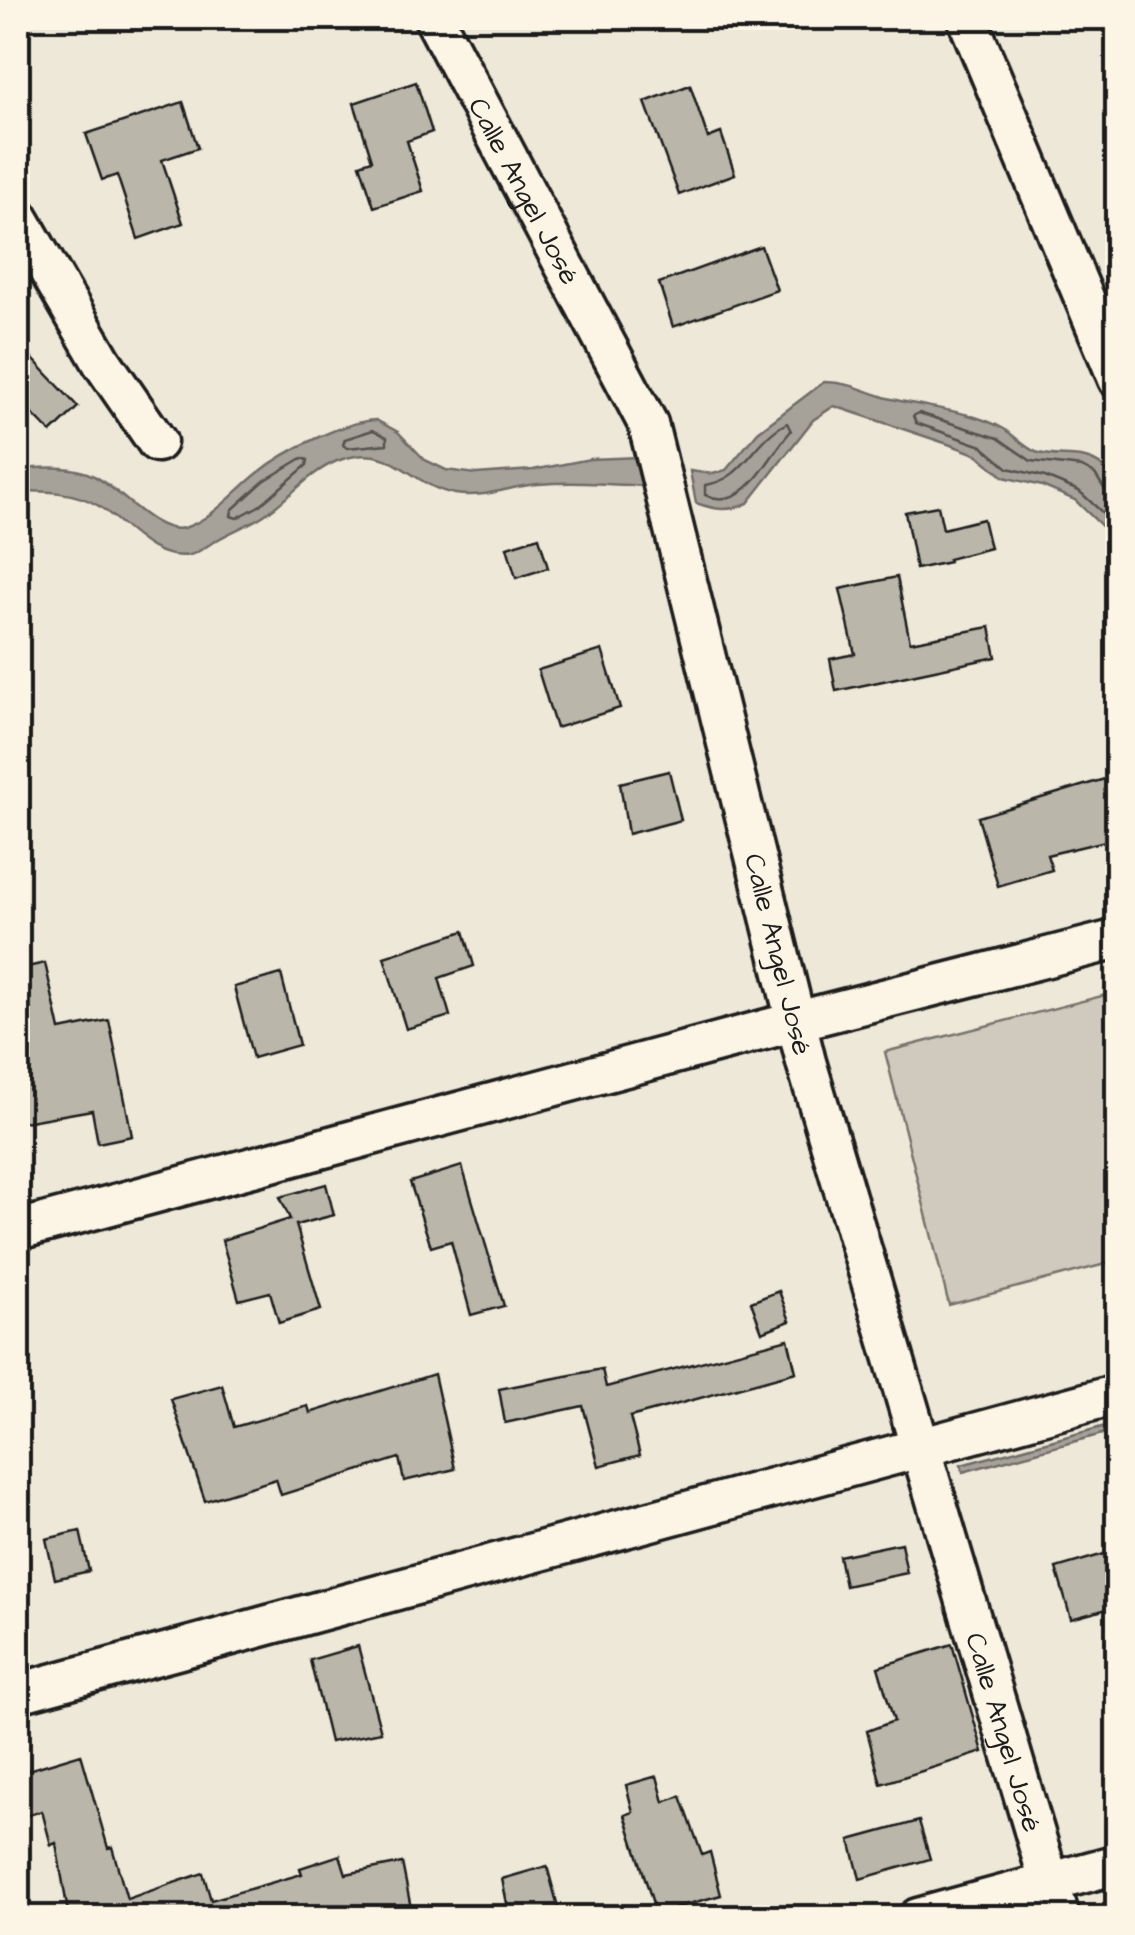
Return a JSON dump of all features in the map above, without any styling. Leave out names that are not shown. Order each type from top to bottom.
[{"type":"street","name":"Calle Angel José","points":[[434,18],[648,424],[806,1062],[1056,1900]]},
{"type":"street","points":[[967,18],[1118,379]]},
{"type":"street","points":[[18,217],[102,362],[157,442]]},
{"type":"street","points":[[18,1230],[1118,939]]},
{"type":"street","points":[[18,1693],[1118,1394]]},
{"type":"street","points":[[918,1918],[1056,1900],[1118,1864]]},
{"type":"shaded area","points":[[1117,992],[1117,1261],[949,1305],[885,1052]]},
{"type":"water","points":[[824,382],[976,417],[1004,429],[1036,452],[1096,462],[1109,475],[1116,492],[1117,541],[1075,500],[1042,486],[1004,477],[978,455],[834,406],[813,420],[748,503],[722,509],[696,503],[690,471],[713,474],[726,470],[758,432]]},
{"type":"water","points":[[376,420],[398,432],[425,460],[446,470],[476,474],[533,470],[590,459],[640,457],[644,486],[551,483],[476,495],[455,494],[424,482],[387,459],[357,456],[317,472],[252,522],[193,554],[176,556],[140,540],[90,501],[59,493],[18,491],[18,469],[76,470],[104,482],[162,525],[184,528],[205,518],[269,464],[298,447],[347,426]]},
{"type":"water","points":[[1117,1423],[1117,1430],[963,1472],[961,1465]]},
{"type":"building","points":[[416,82],[432,132],[407,141],[423,191],[374,207],[360,164],[372,160],[354,103]]},
{"type":"building","points":[[690,85],[708,138],[721,133],[735,174],[679,195],[645,102]]},
{"type":"building","points":[[183,102],[198,148],[162,160],[183,223],[138,239],[117,175],[102,180],[86,134]]},
{"type":"building","points":[[761,246],[777,290],[673,327],[659,283]]},
{"type":"building","points":[[18,343],[78,407],[51,433],[18,399]]},
{"type":"building","points":[[938,506],[943,529],[983,519],[990,548],[916,569],[905,512]]},
{"type":"building","points":[[539,537],[548,568],[516,578],[507,547]]},
{"type":"building","points":[[897,577],[910,642],[990,627],[996,657],[836,691],[830,659],[855,654],[840,589]]},
{"type":"building","points":[[602,650],[620,708],[556,728],[538,670]]},
{"type":"building","points":[[669,771],[681,820],[628,834],[620,783]]},
{"type":"building","points":[[1118,775],[1118,838],[1047,855],[1052,870],[998,886],[978,817]]},
{"type":"building","points":[[464,931],[474,966],[439,978],[450,1016],[406,1029],[384,957]]},
{"type":"building","points":[[45,963],[60,1030],[109,1020],[132,1136],[98,1143],[92,1110],[18,1123],[18,969]]},
{"type":"building","points":[[281,974],[299,1045],[253,1058],[234,987]]},
{"type":"building","points":[[462,1166],[504,1306],[471,1315],[451,1241],[431,1247],[410,1182]]},
{"type":"building","points":[[326,1184],[334,1215],[296,1225],[321,1310],[279,1323],[270,1292],[239,1300],[222,1240],[290,1219],[280,1197]]},
{"type":"building","points":[[779,1291],[790,1321],[762,1332],[751,1302]]},
{"type":"building","points":[[788,1339],[796,1372],[630,1417],[640,1455],[599,1466],[583,1406],[505,1423],[499,1389],[602,1369],[606,1387]]},
{"type":"building","points":[[434,1374],[455,1469],[404,1481],[399,1458],[281,1495],[276,1479],[205,1501],[171,1399],[222,1385],[234,1427],[308,1406],[310,1413]]},
{"type":"building","points":[[80,1531],[89,1571],[55,1579],[46,1539]]},
{"type":"building","points":[[901,1543],[907,1573],[845,1586],[839,1556]]},
{"type":"building","points":[[1118,1550],[1118,1606],[1071,1619],[1056,1568]]},
{"type":"building","points":[[952,1644],[983,1752],[881,1784],[867,1731],[894,1721],[878,1667]]},
{"type":"building","points":[[358,1646],[381,1732],[330,1742],[310,1660]]},
{"type":"building","points":[[81,1754],[127,1899],[203,1873],[211,1900],[302,1874],[300,1868],[340,1855],[346,1874],[402,1863],[412,1913],[393,1918],[315,1918],[313,1909],[283,1918],[69,1918],[56,1843],[51,1845],[42,1811],[18,1818],[18,1773]]},
{"type":"building","points":[[657,1776],[664,1802],[681,1796],[702,1855],[710,1852],[721,1895],[656,1913],[625,1815],[633,1812],[626,1785]]},
{"type":"building","points":[[919,1821],[930,1859],[860,1879],[850,1840]]},
{"type":"building","points":[[547,1866],[561,1918],[510,1918],[502,1879]]}]
